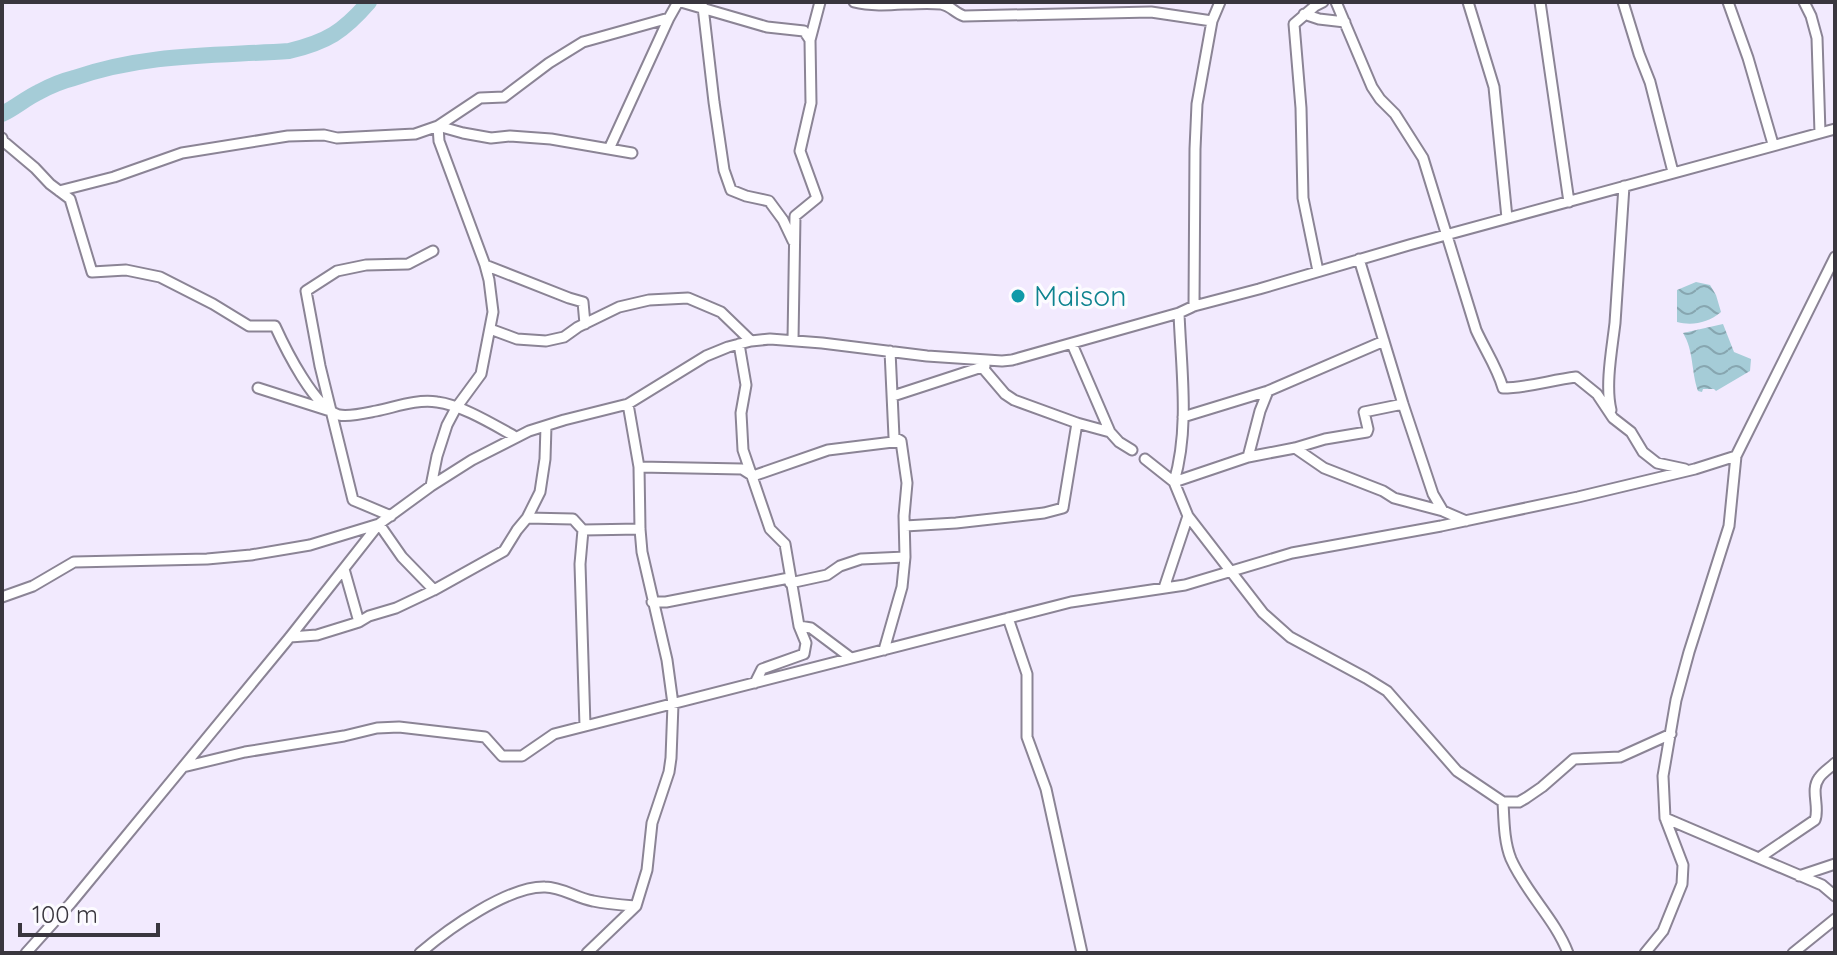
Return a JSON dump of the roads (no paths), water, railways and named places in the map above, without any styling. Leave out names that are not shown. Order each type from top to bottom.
[{"type":"street","points":[[609,149],[669,18],[680,2],[767,27],[804,31],[810,40]]},
{"type":"street","points":[[793,340],[795,216],[817,198],[800,151],[811,103],[810,40],[820,2]]},
{"type":"street","points":[[854,2],[952,5],[957,14],[964,16],[1151,12],[1212,21]]},
{"type":"street","points":[[1194,306],[1197,104],[1212,21],[1220,2]]},
{"type":"street","points":[[1318,271],[1303,198],[1301,108],[1294,24],[1323,2]]},
{"type":"street","points":[[1336,2],[1372,87],[1395,114],[1423,158],[1476,330],[1498,371],[1503,388],[1576,377],[1597,394],[1613,418],[1631,432],[1643,452],[1657,463],[1692,469]]},
{"type":"street","points":[[1468,2],[1494,87],[1507,218]]},
{"type":"street","points":[[1540,2],[1569,202]]},
{"type":"street","points":[[1623,2],[1650,82],[1673,172]]},
{"type":"street","points":[[1728,2],[1773,144]]},
{"type":"street","points":[[1804,2],[1817,38],[1820,133]]},
{"type":"street","points":[[703,7],[724,170],[731,190],[769,201],[783,220],[794,244]]},
{"type":"street","points":[[1304,14],[1345,22]]},
{"type":"street","points":[[59,191],[114,177],[182,153],[288,136],[324,135],[337,138],[415,134],[438,126],[480,98],[504,97],[583,42],[669,18]]},
{"type":"street","points":[[438,126],[491,138],[551,139],[632,153]]},
{"type":"street","points":[[431,486],[447,425],[481,374],[493,312],[485,265],[439,141],[438,126]]},
{"type":"street","points":[[2,597],[33,586],[74,562],[251,555],[310,545],[379,524],[431,486],[516,437],[628,404],[706,356],[739,344],[770,339],[793,340],[1012,360],[1446,234],[1835,129]]},
{"type":"street","points":[[2,138],[70,199],[92,272],[126,270],[160,277],[249,326],[275,326],[286,352],[312,392],[331,411]]},
{"type":"street","points":[[1613,418],[1609,402],[1609,367],[1624,186]]},
{"type":"street","points":[[391,516],[353,500],[320,366],[306,291],[337,271],[366,265],[408,264],[433,251]]},
{"type":"street","points":[[1645,953],[1663,931],[1682,884],[1683,865],[1665,818],[1663,776],[1676,700],[1729,526],[1736,456],[1835,257]]},
{"type":"street","points":[[1359,259],[1403,404],[1433,494],[1443,511]]},
{"type":"street","points":[[485,265],[583,302],[585,324]]},
{"type":"street","points":[[490,329],[517,339],[546,341],[564,337],[619,307],[649,300],[688,298],[721,312],[751,341]]},
{"type":"street","points":[[1174,482],[1181,459],[1183,417],[1179,313]]},
{"type":"street","points":[[1183,417],[1268,391],[1384,341]]},
{"type":"street","points":[[739,344],[746,385],[741,413],[743,450],[770,529],[785,544],[799,626],[806,643],[804,654],[762,669],[755,683]]},
{"type":"street","points":[[1072,344],[1110,432],[1132,450]]},
{"type":"street","points":[[890,351],[894,437],[901,441]]},
{"type":"street","points":[[893,396],[1002,361]]},
{"type":"street","points":[[982,367],[1014,400],[1110,432]]},
{"type":"street","points":[[258,388],[341,415],[373,412],[416,402],[439,402],[516,437]]},
{"type":"street","points":[[1248,457],[1268,391]]},
{"type":"street","points":[[587,953],[636,906],[647,870],[652,823],[671,758],[673,704],[667,660],[642,552],[639,467],[628,404]]},
{"type":"street","points":[[1174,482],[1248,457],[1367,432],[1364,412],[1403,404]]},
{"type":"street","points":[[905,526],[1060,510],[1064,505],[1077,423]]},
{"type":"street","points":[[290,637],[317,635],[396,608],[504,551],[527,518],[540,492],[546,426]]},
{"type":"street","points":[[753,476],[828,450],[901,441]]},
{"type":"street","points":[[884,650],[902,587],[905,557],[907,483],[901,441]]},
{"type":"street","points":[[1295,448],[1324,468],[1394,498],[1443,511],[1466,521]]},
{"type":"street","points":[[183,767],[245,752],[377,728],[399,727],[485,737],[502,756],[522,756],[554,734],[1071,602],[1185,585],[1292,553],[1578,497],[1736,456]]},
{"type":"street","points":[[1145,459],[1174,482],[1188,516],[1263,613],[1290,637],[1387,691],[1457,771],[1503,802],[1519,802],[1526,798],[1574,759],[1620,757],[1671,734]]},
{"type":"street","points":[[639,467],[742,469],[753,476]]},
{"type":"street","points":[[1164,588],[1188,516]]},
{"type":"street","points":[[527,518],[573,519],[583,530],[580,564],[585,726]]},
{"type":"street","points":[[26,953],[71,903],[290,637],[379,524]]},
{"type":"street","points":[[379,524],[402,557],[434,590]]},
{"type":"street","points":[[583,530],[640,529]]},
{"type":"street","points":[[652,602],[827,575],[840,566],[861,559],[905,557]]},
{"type":"street","points":[[344,569],[359,622]]},
{"type":"street","points":[[1008,618],[1027,674],[1027,737],[1046,789],[1082,953]]},
{"type":"street","points":[[799,626],[811,628],[851,658]]},
{"type":"street","points":[[1759,858],[1815,820],[1818,813],[1815,787],[1818,779],[1835,763]]},
{"type":"street","points":[[1503,802],[1511,859],[1567,950],[1581,953]]},
{"type":"street","points":[[1665,818],[1822,885],[1835,896]]},
{"type":"street","points":[[1799,876],[1835,864]]},
{"type":"street","points":[[420,953],[476,913],[505,897],[535,887],[564,890],[591,901],[636,906]]},
{"type":"street","points":[[1793,953],[1835,919]]},
{"type":"water","points":[[1696,282],[1710,285],[1721,312],[1700,323],[1677,322],[1677,290]]},
{"type":"water","points":[[1723,324],[1734,352],[1751,359],[1750,371],[1716,391],[1698,391],[1683,333]]},
{"type":"waterway","points":[[2,114],[56,84],[127,64],[302,48],[334,34],[369,2]]},
{"type":"place","name":"Maison","points":[[1018,296]]}]
